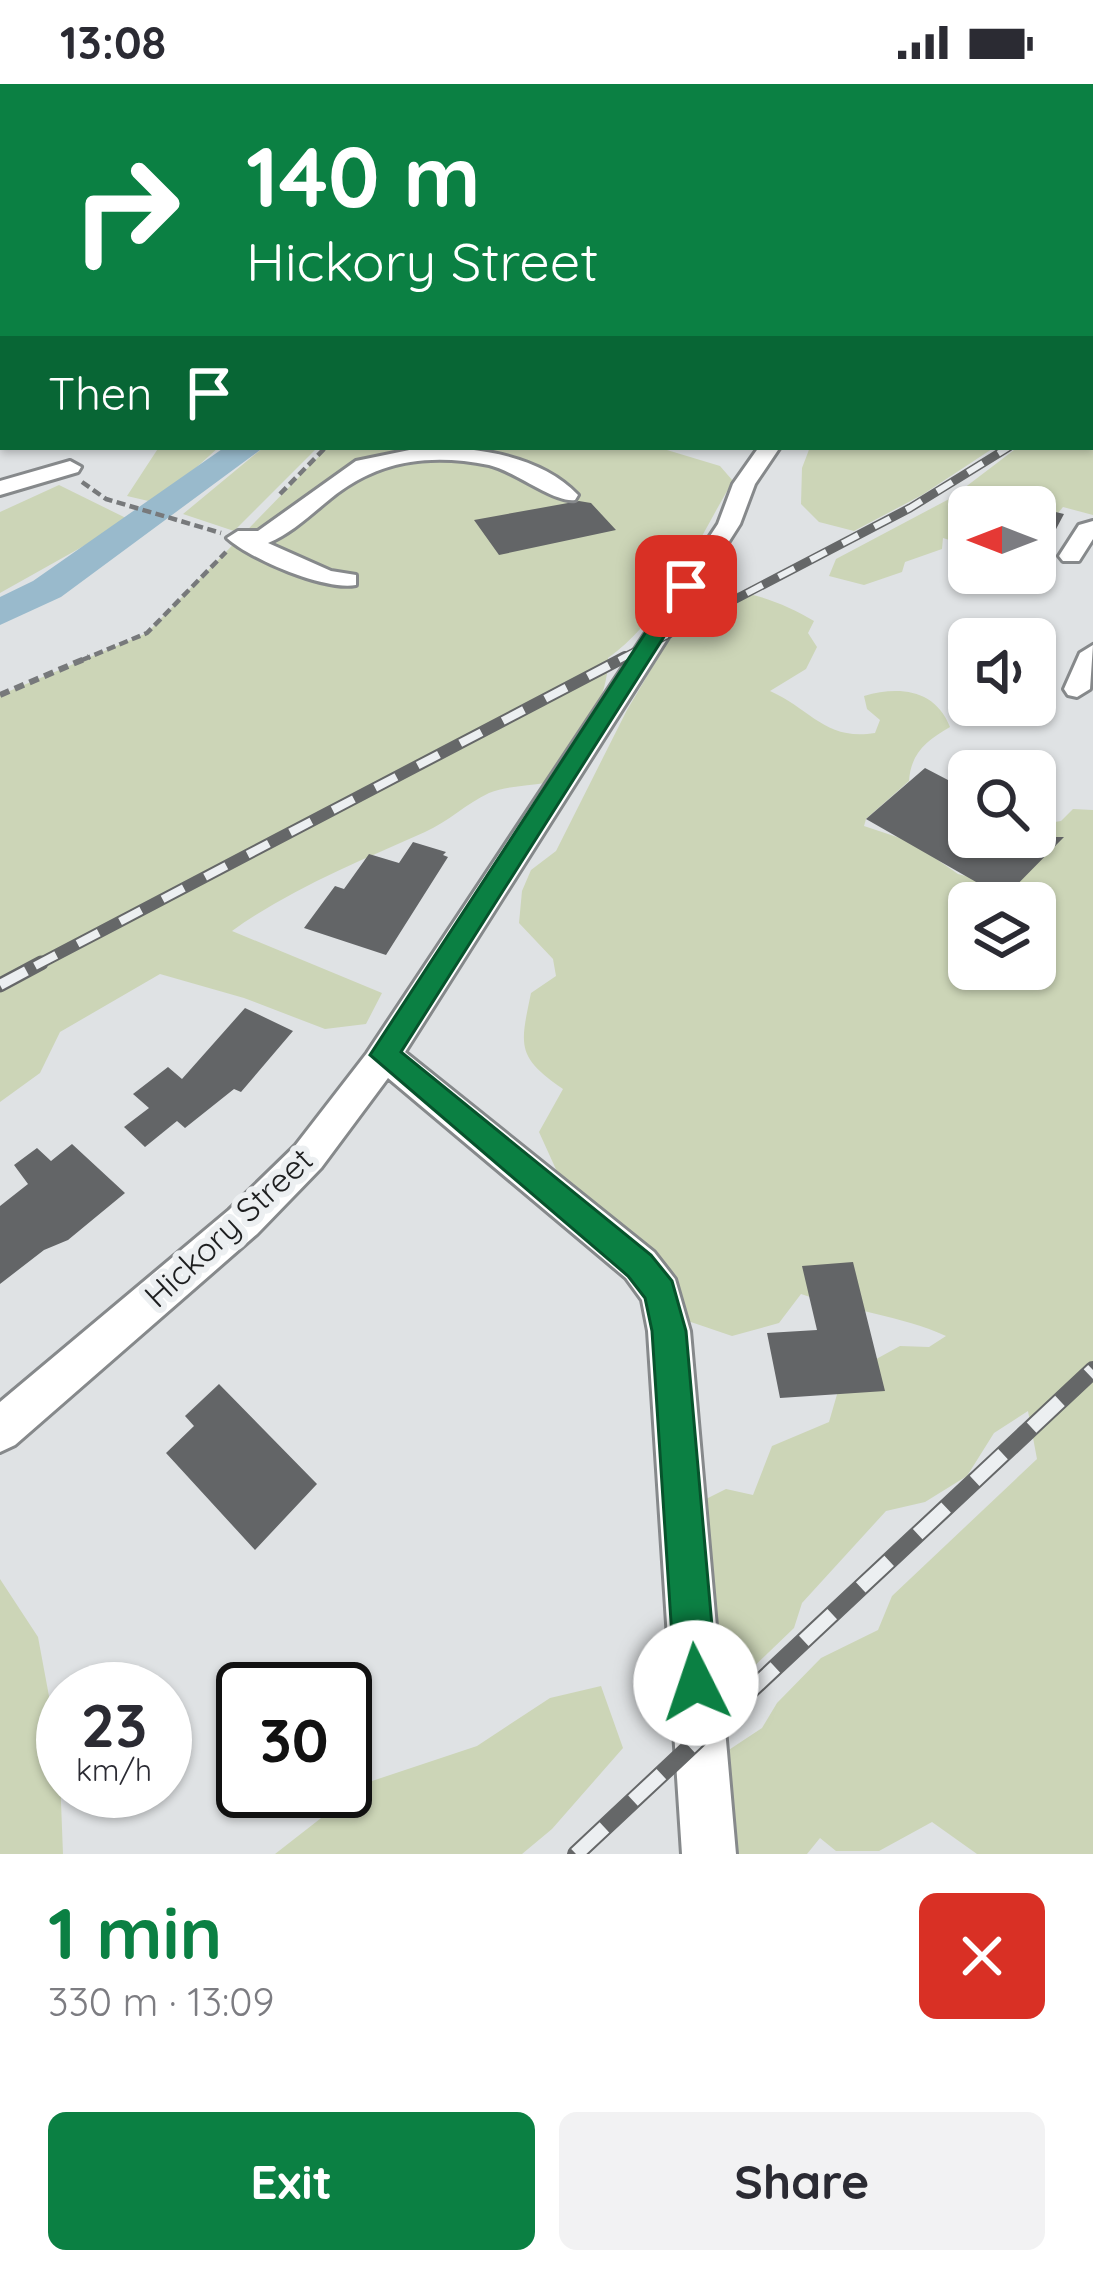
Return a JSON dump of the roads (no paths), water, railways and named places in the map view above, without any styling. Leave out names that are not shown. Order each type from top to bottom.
[{"type":"street","points":[[0,488],[72,472],[58,450]]},
{"type":"street","name":"Hickory Street","points":[[0,1430],[243,1222],[308,1157],[384,1055],[729,524],[744,484],[768,450]]},
{"type":"street","points":[[348,580],[326,578],[243,540],[290,523],[365,465],[401,458],[438,454],[485,460],[526,470],[568,495]]},
{"type":"street","points":[[1071,556],[1093,528]]},
{"type":"street","points":[[1077,689],[1093,653]]},
{"type":"street","points":[[384,1055],[640,1265],[661,1292],[669,1331],[709,1854]]},
{"type":"waterway","points":[[0,613],[47,589],[243,450]]},
{"type":"railway","points":[[619,660],[910,508],[1004,450]]},
{"type":"railway","points":[[35,966],[625,657]]},
{"type":"railway","points":[[0,985],[41,963]]},
{"type":"railway","points":[[576,1854],[1093,1370]]}]
